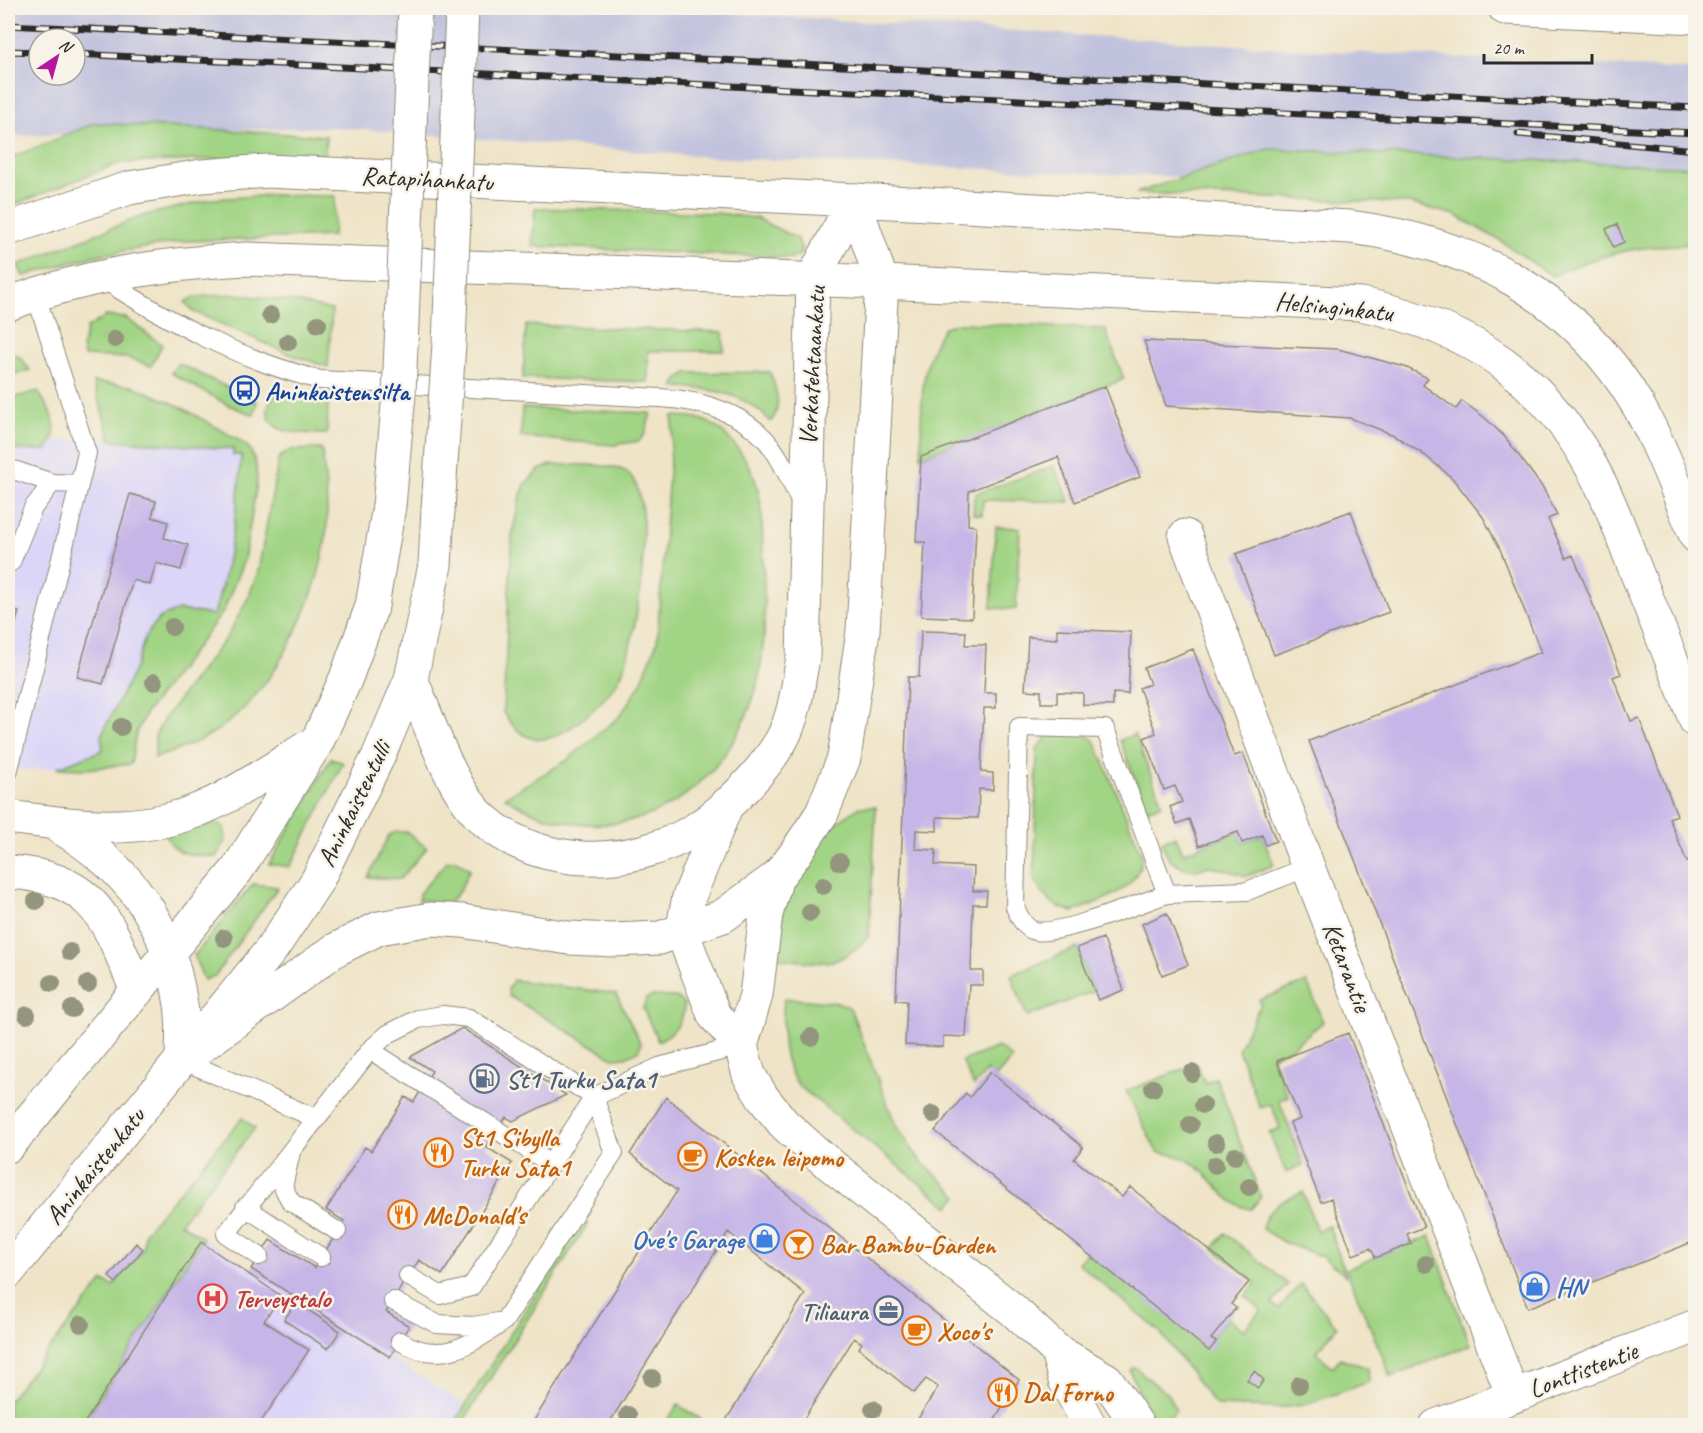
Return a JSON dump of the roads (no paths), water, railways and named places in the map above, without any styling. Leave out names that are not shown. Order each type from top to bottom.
[{"type":"main road","points":[[8,1146],[237,870],[317,742],[346,678],[372,606],[389,506],[399,394],[415,8]]},
{"type":"main road","name":"Aninkaistentulli","points":[[182,1060],[271,950],[317,880],[378,757],[411,679],[435,565],[449,344],[462,8]]},
{"type":"main road","points":[[1505,8],[1695,17]]},
{"type":"main road","name":"Ratapihankatu","points":[[8,229],[129,188],[202,176],[268,171],[854,200]]},
{"type":"main road","points":[[741,1046],[756,995],[766,914],[777,877],[816,822],[833,790],[844,758],[863,631],[882,282],[854,200],[1350,226],[1393,232],[1471,256],[1532,290],[1584,334],[1604,357],[1638,406],[1659,445],[1695,536]]},
{"type":"main road","name":"Verkatehtaankatu","points":[[682,932],[689,897],[727,804],[753,778],[781,740],[795,700],[803,657],[805,512],[813,279],[854,200]]},
{"type":"main road","points":[[21,299],[99,276],[185,263],[246,259],[813,279]]},
{"type":"main road","name":"Helsinginkatu","points":[[813,279],[1361,304],[1424,320],[1447,330],[1518,374],[1540,393],[1576,439],[1602,486],[1695,721]]},
{"type":"main road","name":"Ketarantie","points":[[1185,536],[1308,867],[1513,1396]]},
{"type":"main road","points":[[411,679],[462,797],[490,825],[519,844],[538,852],[586,858],[611,857],[651,848],[696,829],[727,804]]},
{"type":"main road","points":[[8,817],[54,823],[127,827],[177,818],[212,804],[317,742]]},
{"type":"main road","points":[[54,823],[82,840],[121,872],[155,919],[169,950],[181,1006],[182,1060]]},
{"type":"main road","points":[[8,872],[37,875],[71,885],[84,896],[110,927],[137,991]]},
{"type":"main road","points":[[182,1060],[335,950],[390,925],[430,919],[462,921],[523,933],[613,940],[660,938],[723,916],[777,877]]},
{"type":"main road","points":[[682,932],[714,1016],[741,1046],[749,1075],[784,1124],[822,1158],[1013,1310],[1057,1352],[1107,1380],[1138,1425]]},
{"type":"main road","name":"Aninkaistenkatu","points":[[8,1272],[182,1060]]},
{"type":"main road","name":"Lonttistentie","points":[[1436,1425],[1695,1326]]},
{"type":"main road","points":[[1057,1352],[1065,1380],[1090,1425]]},
{"type":"lane","points":[[99,276],[154,312],[200,337],[287,372],[320,380],[679,399],[716,408],[756,432],[777,453],[805,512]]},
{"type":"lane","points":[[8,773],[87,453],[21,299]]},
{"type":"lane","points":[[8,468],[52,483],[79,484]]},
{"type":"lane","points":[[9,563],[33,508],[52,483]]},
{"type":"lane","points":[[1167,894],[1105,729],[1019,727],[1015,907],[1029,928],[1036,931],[1061,928],[1167,894],[1247,891],[1308,867]]},
{"type":"lane","points":[[259,1256],[226,1234],[370,1050],[388,1034],[418,1019],[443,1015],[469,1018],[594,1097],[614,1153],[504,1321],[474,1343],[435,1354],[418,1352],[400,1341]]},
{"type":"lane","points":[[408,1276],[440,1295],[471,1287],[594,1097],[659,1067],[741,1046]]},
{"type":"lane","points":[[370,1050],[550,1164]]},
{"type":"lane","points":[[182,1060],[315,1118]]},
{"type":"lane","points":[[292,1147],[282,1187],[291,1202],[338,1231]]},
{"type":"lane","points":[[245,1207],[321,1257]]},
{"type":"lane","points":[[393,1301],[437,1324],[473,1326],[504,1321]]},
{"type":"railway","points":[[8,25],[1696,108]]},
{"type":"railway","points":[[8,51],[27,52]]},
{"type":"railway","points":[[87,55],[1696,133]]},
{"type":"railway","points":[[1518,134],[1696,150]]},
{"type":"place","name":"Aninkaistensilta","points":[[244,391]]},
{"type":"place","name":"St1 Turku Sata1","points":[[485,1079]]},
{"type":"place","name":"St1 Sibylla Turku Sata1","points":[[439,1152]]},
{"type":"place","name":"Kosken leipomo","points":[[693,1157]]},
{"type":"place","name":"McDonald's","points":[[402,1215]]},
{"type":"place","name":"Ove's Garage","points":[[765,1239]]},
{"type":"place","name":"Bar Bambu-Garden","points":[[799,1244]]},
{"type":"place","name":"HN","points":[[1535,1287]]},
{"type":"place","name":"Terveystalo","points":[[213,1298]]},
{"type":"place","name":"Tiliaura","points":[[889,1311]]},
{"type":"place","name":"Xoco's","points":[[916,1331]]},
{"type":"place","name":"Dal Forno","points":[[1002,1392]]}]
